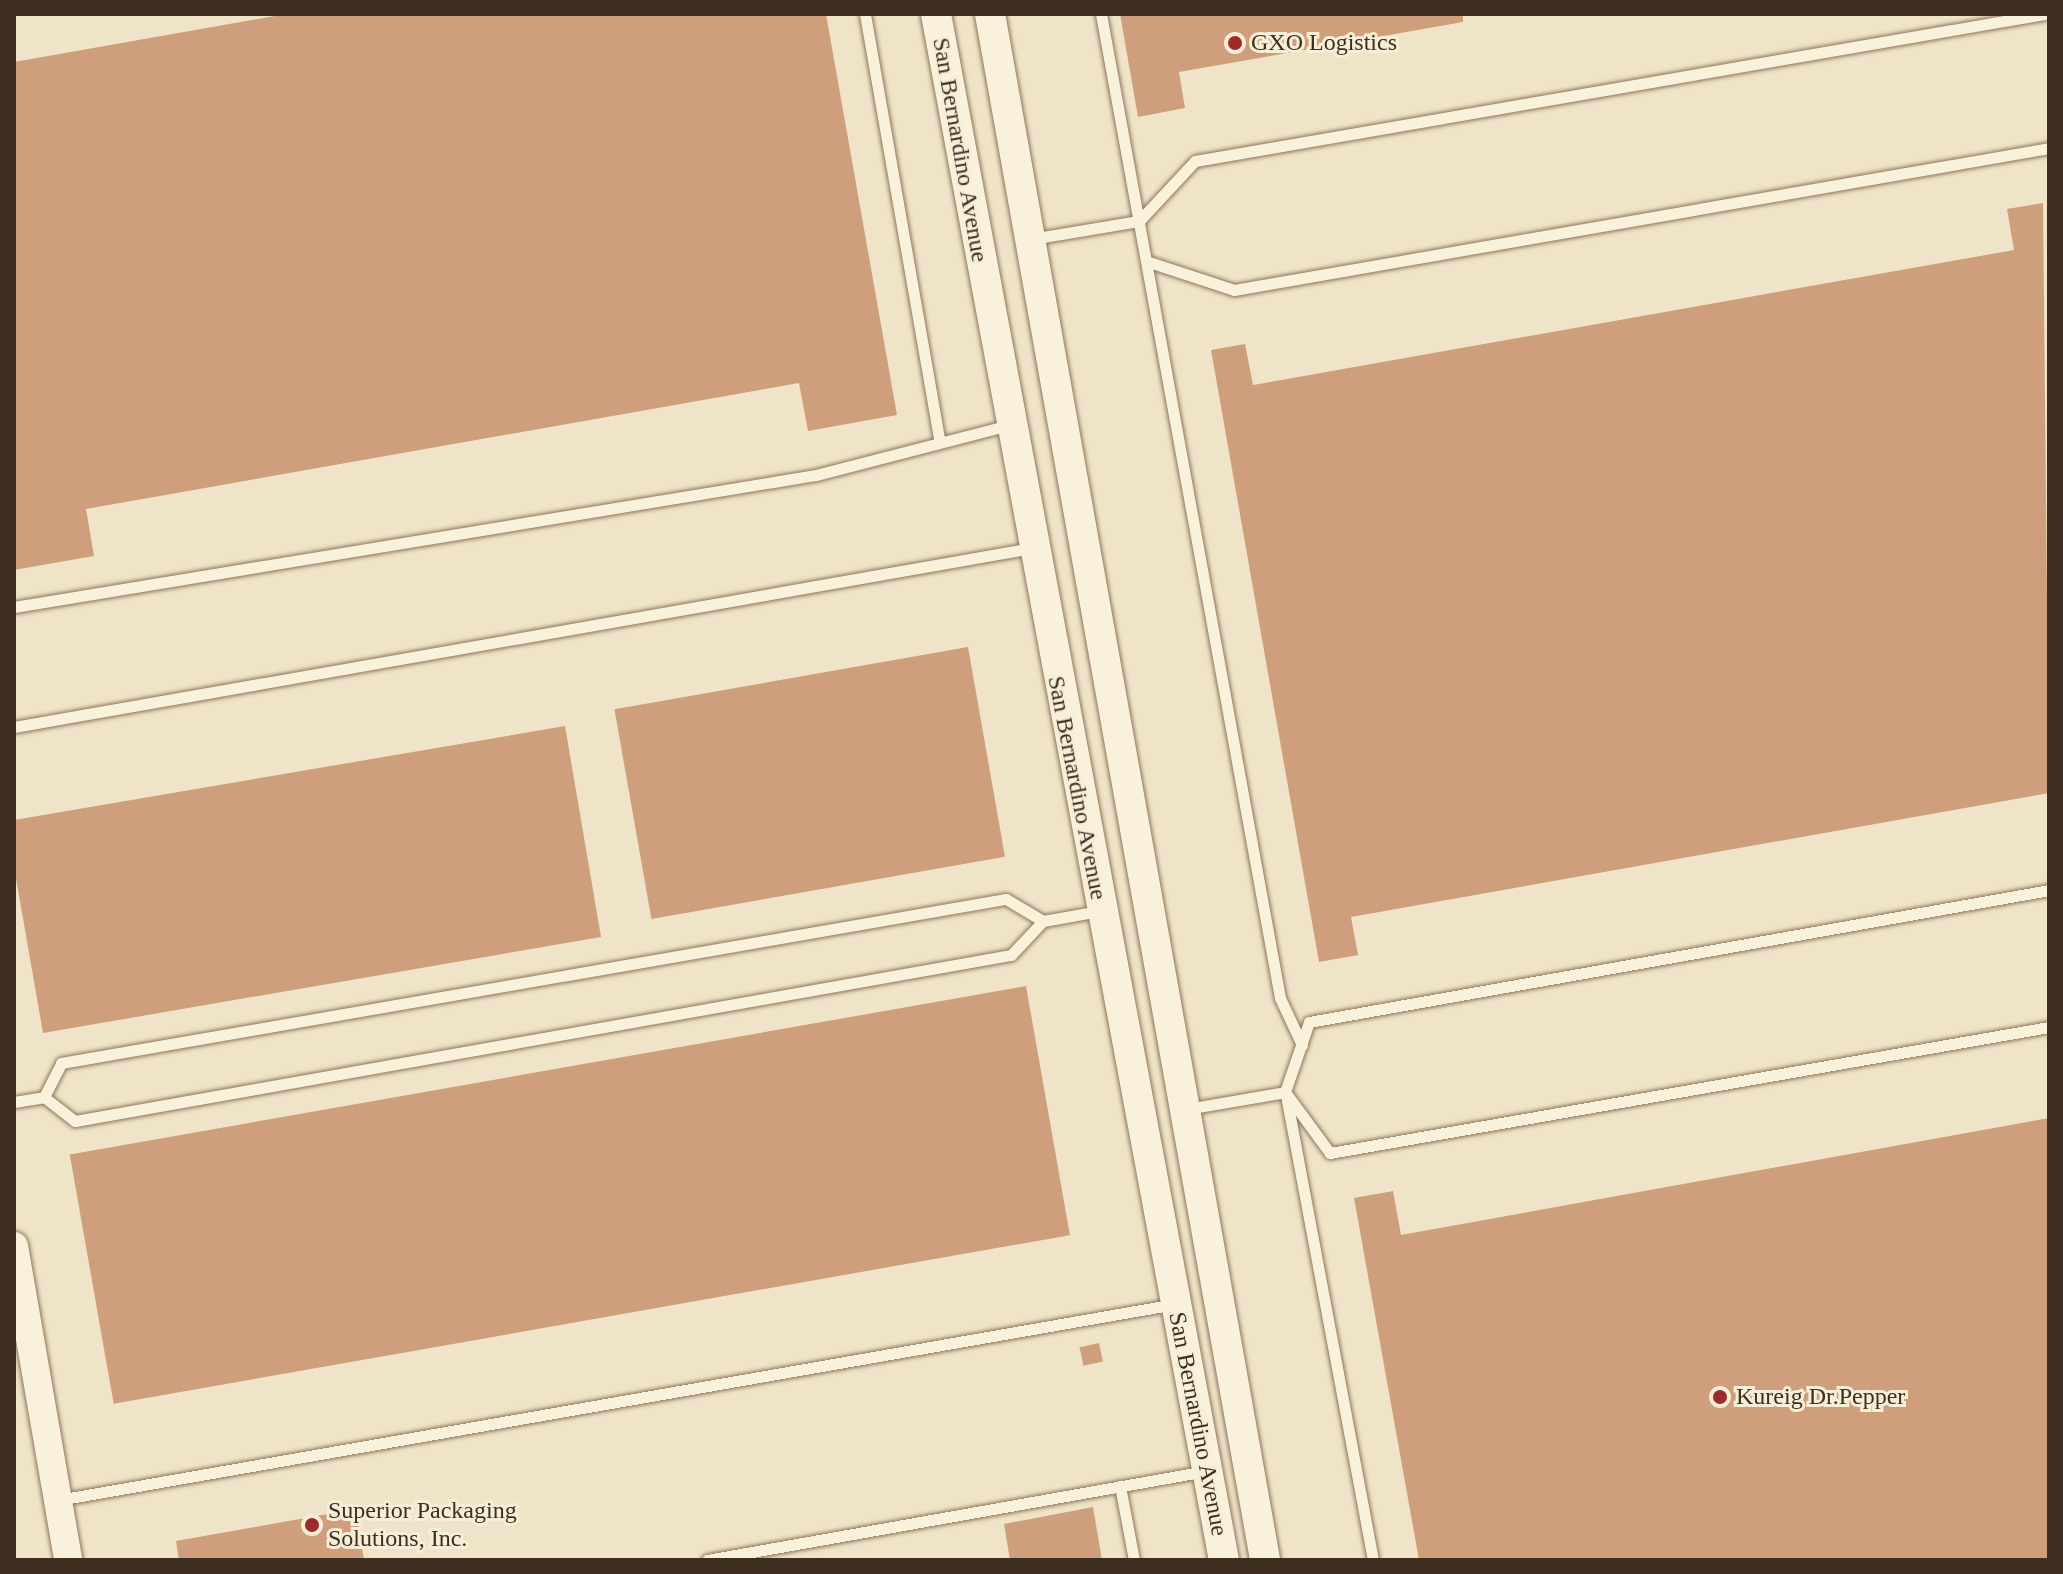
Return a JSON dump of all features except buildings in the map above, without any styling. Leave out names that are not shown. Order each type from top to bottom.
[{"type":"main road","name":"San Bernardino Avenue","points":[[936,14],[1032,548],[1224,1560]]},
{"type":"main road","name":"San Bernardino Avenue","points":[[990,14],[1265,1560]]},
{"type":"street","points":[[14,1246],[68,1560]]},
{"type":"lane","points":[[865,14],[939,439]]},
{"type":"lane","points":[[1101,14],[1149,262],[1280,998],[1302,1045]]},
{"type":"lane","points":[[1031,239],[1139,221],[1195,161],[2044,14]]},
{"type":"lane","points":[[1149,262],[1234,290],[2049,148]]},
{"type":"lane","points":[[14,607],[816,475],[939,439],[1010,425]]},
{"type":"lane","points":[[14,727],[1032,548]]},
{"type":"lane","points":[[1373,1560],[1285,1092],[1309,1022],[2049,890]]},
{"type":"lane","points":[[44,1097],[61,1063],[93,1057],[1006,899],[1043,921]]},
{"type":"lane","points":[[14,1102],[44,1097],[75,1121],[1011,955],[1043,921],[1100,911]]},
{"type":"lane","points":[[1285,1092],[1330,1153],[2049,1027]]},
{"type":"lane","points":[[1187,1109],[1285,1092]]},
{"type":"lane","points":[[58,1500],[1175,1304]]},
{"type":"lane","points":[[707,1560],[1207,1471]]},
{"type":"lane","points":[[1120,1486],[1134,1560]]},
{"type":"place","name":"GXO Logistics","points":[[1235,43]]},
{"type":"place","name":"Kureig Dr.Pepper","points":[[1720,1397]]},
{"type":"place","name":"Superior Packaging Solutions, Inc.","points":[[312,1525]]}]
